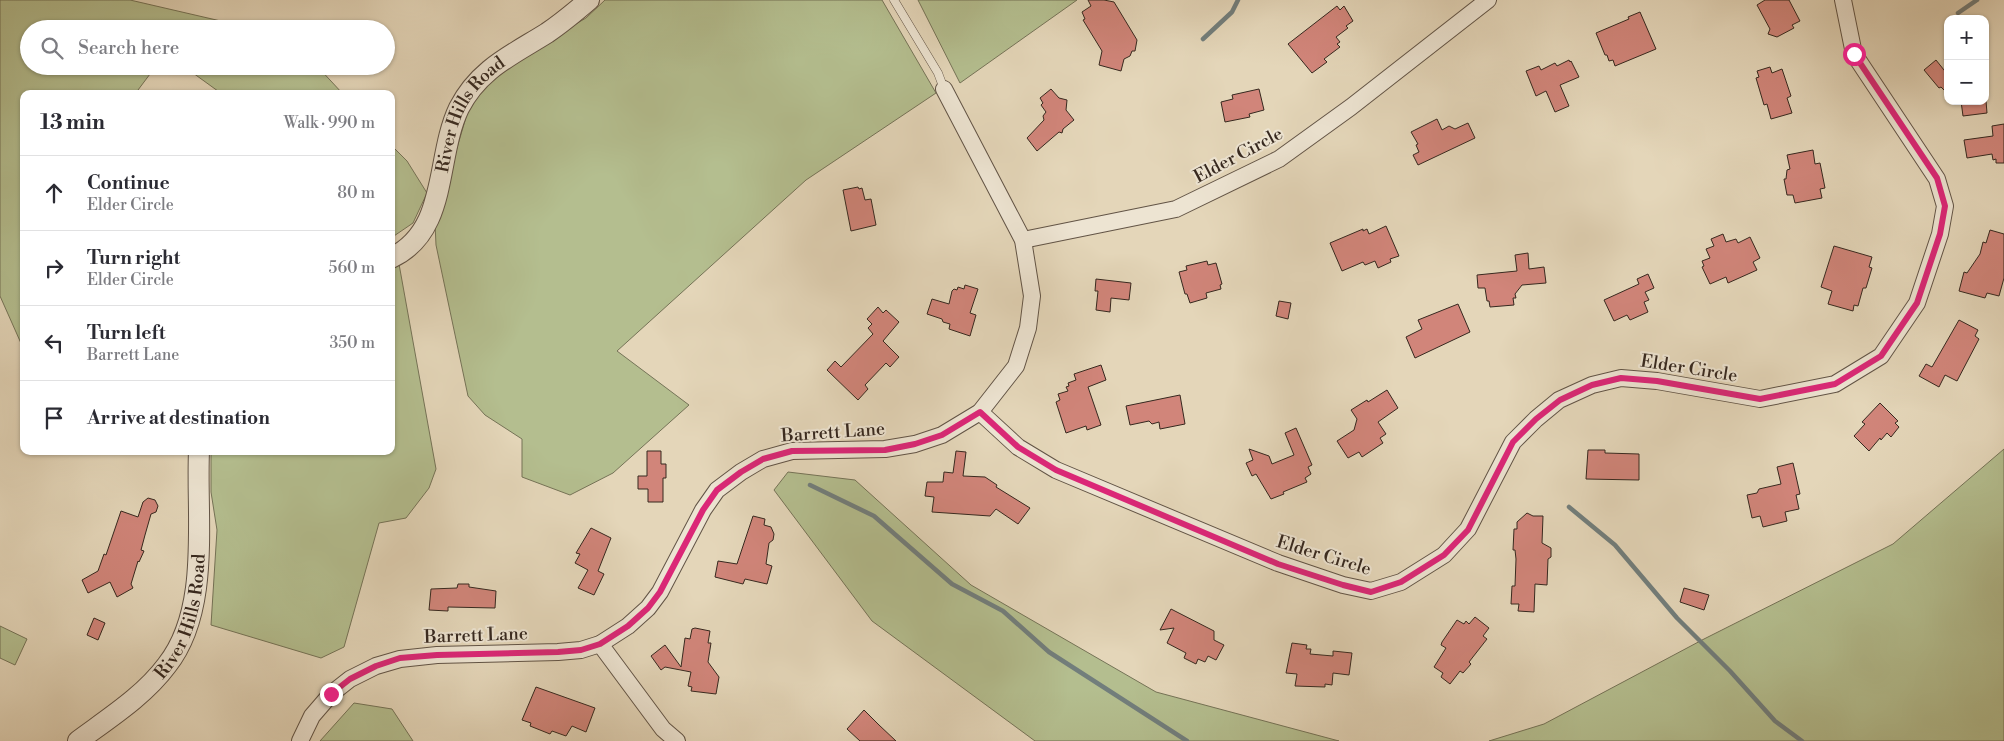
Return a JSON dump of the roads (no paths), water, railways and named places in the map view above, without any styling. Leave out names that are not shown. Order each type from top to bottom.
[{"type":"street","name":"River Hills Road","points":[[395,256],[402,253],[417,240],[428,222],[436,201],[450,132],[459,109],[472,86],[502,59],[546,33],[574,14],[589,0]]},
{"type":"street","name":"Elder Circle","points":[[1023,240],[1176,210],[1279,159],[1488,0]]},
{"type":"street","name":"Elder Circle","points":[[980,412],[1018,447],[1056,470],[1278,564],[1371,592],[1401,582],[1444,555],[1468,530],[1513,442],[1536,419],[1560,400],[1592,385],[1621,378],[1648,380],[1760,399],[1835,384],[1881,356],[1917,303],[1940,234],[1945,206],[1937,178],[1854,54],[1844,0]]},
{"type":"street","name":"Barrett Lane","points":[[300,741],[312,716],[331,694],[350,679],[376,666],[400,658],[437,655],[558,652],[581,650],[600,644],[628,626],[648,608],[665,584],[703,510],[717,490],[741,472],[763,459],[792,451],[885,450],[915,444],[942,435],[980,412],[1016,366],[1028,328],[1032,296],[1023,240],[944,89]]},
{"type":"street","name":"River Hills Road","points":[[80,740],[152,683],[168,664],[181,642],[192,612],[197,578],[199,455]]},
{"type":"street","points":[[600,644],[664,729],[677,741]]},
{"type":"lane","points":[[894,0],[938,73],[944,89]]},
{"type":"waterway","points":[[1203,39],[1232,12],[1238,0]]},
{"type":"waterway","points":[[1958,13],[1977,0]]},
{"type":"waterway","points":[[810,485],[874,516],[952,584],[1003,611],[1049,652],[1187,741]]},
{"type":"waterway","points":[[1569,507],[1615,545],[1677,618],[1730,671],[1775,721],[1802,741]]}]
